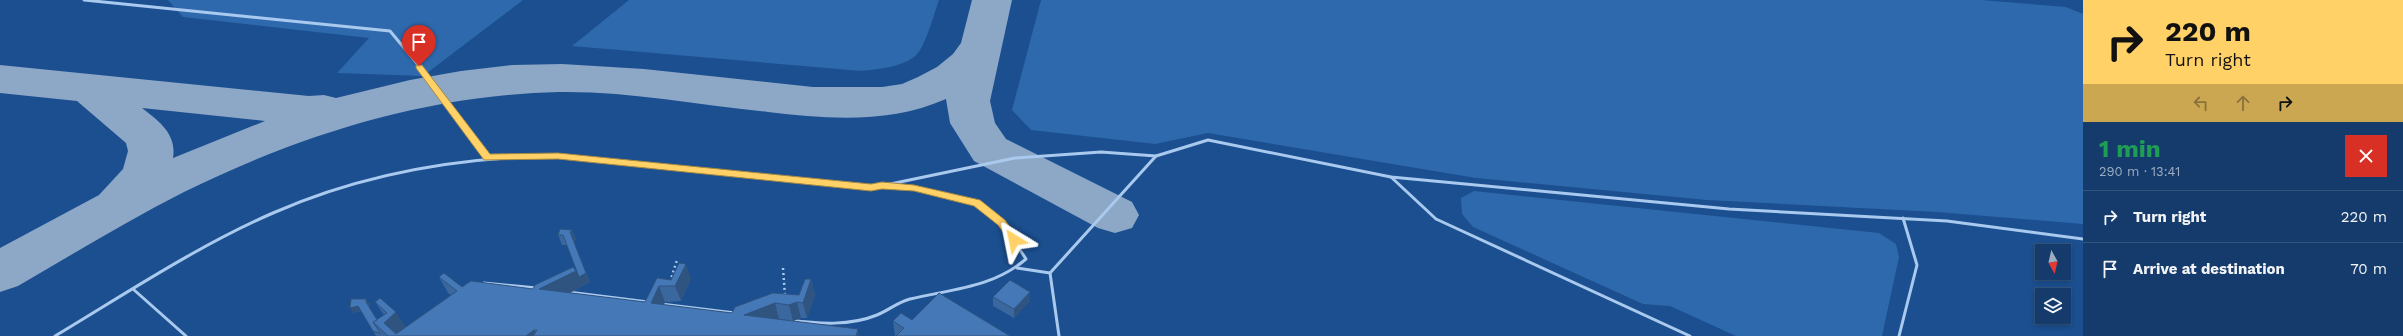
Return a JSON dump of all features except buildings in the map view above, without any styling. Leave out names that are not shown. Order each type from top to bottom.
[{"type":"lane","points":[[84,0],[390,31],[439,90],[487,158]]},
{"type":"lane","points":[[55,336],[133,289],[247,225],[316,195],[409,169],[452,161],[487,158],[558,156],[871,188],[981,164],[1029,156],[1101,152],[1156,156],[1208,140],[1391,177],[1729,209],[1947,221],[2083,239]]},
{"type":"lane","points":[[1050,273],[1156,156]]},
{"type":"lane","points":[[1391,177],[1436,219],[1690,336]]},
{"type":"lane","points":[[785,319],[824,324],[858,320],[875,315],[908,299],[975,287],[999,278],[1017,268],[1026,259],[1002,222],[976,203],[914,188],[882,185]]},
{"type":"lane","points":[[1899,336],[1917,265],[1903,218]]},
{"type":"lane","points":[[1017,268],[1050,273]]},
{"type":"lane","points":[[1050,273],[1059,336]]},
{"type":"lane","points":[[481,283],[539,289]]},
{"type":"lane","points":[[133,289],[186,336]]},
{"type":"lane","points":[[563,292],[650,302]]},
{"type":"lane","points":[[658,304],[737,313]]},
{"type":"path","points":[[669,287],[678,260]]},
{"type":"path","points":[[783,268],[785,302]]},
{"type":"shaded area","points":[[168,0],[523,0],[423,76],[337,73],[369,38],[183,17]]},
{"type":"shaded area","points":[[629,0],[939,0],[929,31],[918,53],[902,64],[874,70],[861,71],[572,46]]},
{"type":"shaded area","points":[[1041,0],[1981,0],[2066,7],[2083,14],[2083,224],[1937,212],[1707,200],[1476,178],[1208,133],[1155,144],[1031,130],[1012,110]]},
{"type":"shaded area","points":[[1474,191],[1879,233],[1896,244],[1899,257],[1882,336],[1736,336],[1670,306],[1643,304],[1473,227],[1462,214],[1461,198]]},
{"type":"taxiway","points":[[980,48],[984,37],[992,0]]},
{"type":"taxiway","points":[[0,272],[126,202],[213,159],[309,122],[410,94],[461,85],[512,79],[562,78],[644,83],[796,101],[847,104],[882,102],[915,95],[934,88],[961,71],[969,64],[980,48]]},
{"type":"taxiway","points":[[980,48],[969,90],[969,112],[979,136],[990,150],[1115,215]]},
{"type":"taxiway","points":[[0,79],[89,88]]},
{"type":"taxiway","points":[[89,88],[309,111],[324,110]]},
{"type":"taxiway","points":[[89,88],[148,137],[151,151],[148,165],[142,178],[117,205]]},
{"type":"route","points":[[419,66],[439,90],[487,158],[558,156],[871,188],[882,185],[914,188],[961,198],[976,203],[1002,222],[1014,240]]}]
